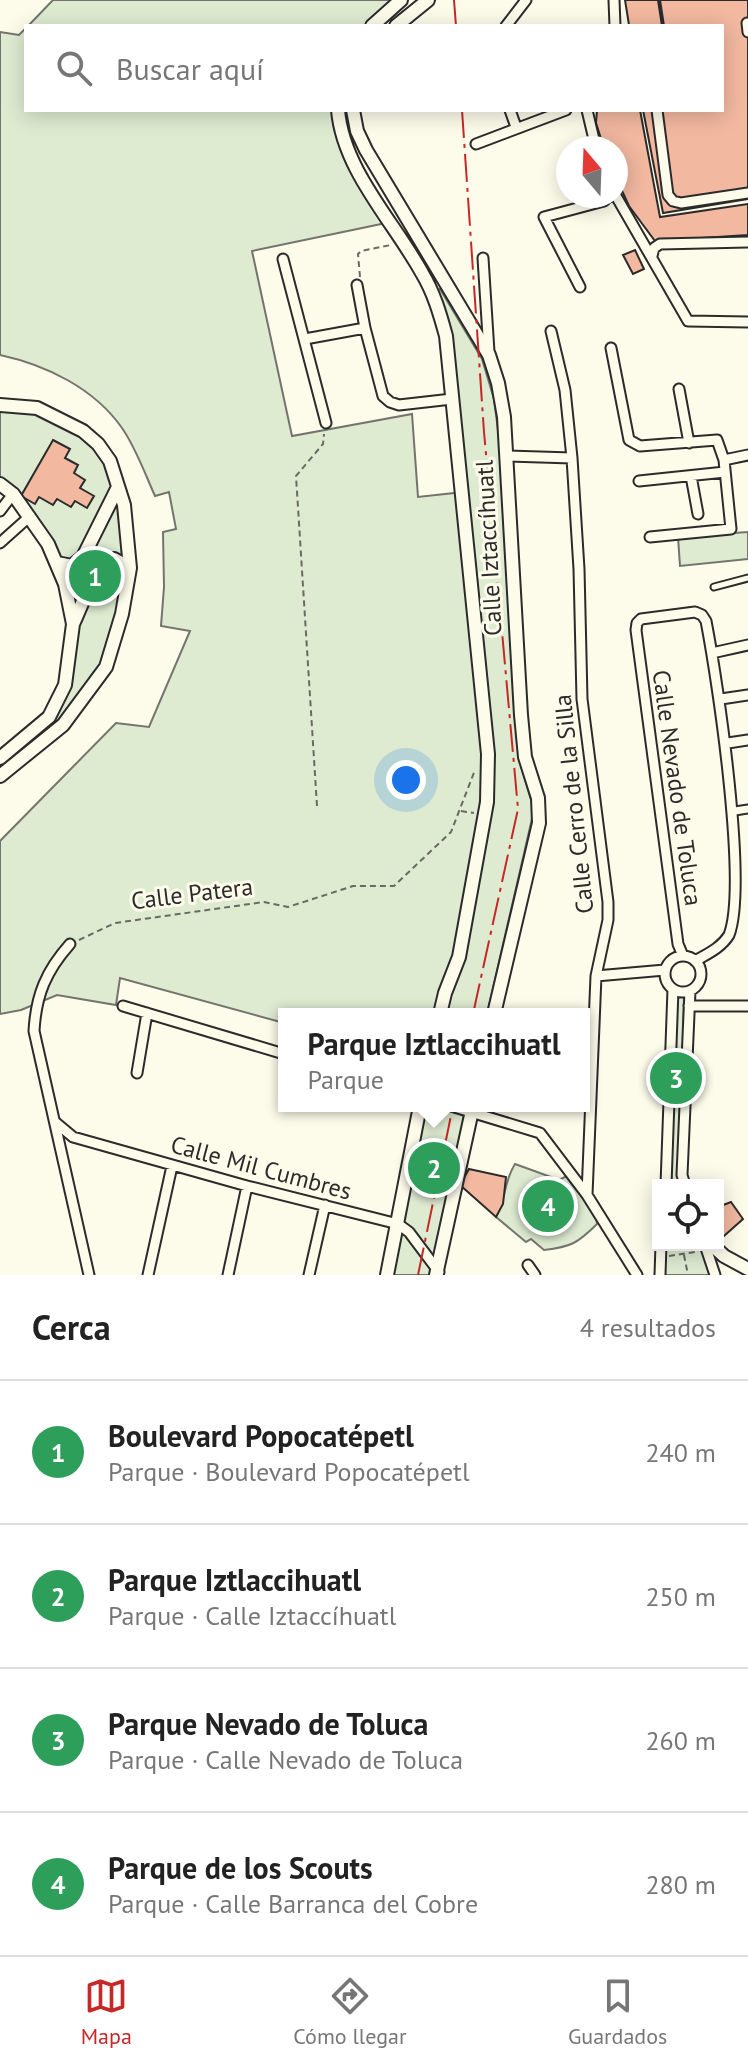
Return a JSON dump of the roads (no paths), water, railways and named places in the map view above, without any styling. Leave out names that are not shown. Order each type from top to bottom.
[{"type":"street","points":[[374,24],[401,0]]},
{"type":"street","points":[[398,24],[428,0]]},
{"type":"street","points":[[508,24],[526,0]]},
{"type":"street","points":[[614,0],[615,24]]},
{"type":"street","points":[[747,23],[748,32]]},
{"type":"street","name":"Calle Iztaccíhuatl","points":[[338,112],[341,131],[360,173],[421,271],[439,308],[446,336],[488,754],[484,814],[457,966],[441,1008]]},
{"type":"street","name":"Calle Iztaccíhuatl","points":[[353,112],[357,131],[366,150],[489,355],[504,417],[521,715],[525,757],[538,798],[539,823],[495,1008]]},
{"type":"street","points":[[511,112],[516,127]]},
{"type":"street","points":[[476,144],[560,112]]},
{"type":"street","points":[[587,112],[593,136]]},
{"type":"street","points":[[657,112],[668,195],[673,201],[681,203],[748,193]]},
{"type":"street","points":[[578,208],[544,217],[580,287]]},
{"type":"street","points":[[623,208],[688,321],[748,322]]},
{"type":"street","points":[[652,256],[654,248],[660,244],[748,242]]},
{"type":"street","points":[[483,258],[489,355]]},
{"type":"street","points":[[283,259],[326,423]]},
{"type":"street","points":[[357,285],[383,396],[399,405],[452,399]]},
{"type":"street","points":[[305,339],[365,328]]},
{"type":"street","name":"Calle Cerro de la Silla","points":[[551,331],[565,390],[572,458],[582,699],[608,902],[608,920],[596,976],[590,1050]]},
{"type":"street","points":[[611,348],[629,440],[633,445],[717,440],[724,460],[731,529],[650,537]]},
{"type":"street","points":[[679,389],[689,443]]},
{"type":"street","points":[[0,405],[37,408],[83,431],[98,444],[110,461],[124,505],[130,568],[122,614],[106,667],[63,725],[0,776]]},
{"type":"street","points":[[0,413],[14,405]]},
{"type":"street","points":[[724,460],[748,455]]},
{"type":"street","points":[[506,456],[572,458]]},
{"type":"street","points":[[639,481],[725,472]]},
{"type":"street","points":[[691,476],[698,514]]},
{"type":"street","points":[[0,484],[13,494],[57,563],[65,584],[73,624]]},
{"type":"street","points":[[57,563],[72,566],[83,557],[118,487]]},
{"type":"street","points":[[0,511],[13,494]]},
{"type":"street","points":[[0,543],[29,517]]},
{"type":"street","points":[[0,758],[49,717],[65,685],[73,624],[94,580],[107,562],[114,559],[121,560],[130,568]]},
{"type":"street","name":"Calle Nevado de Toluca","points":[[683,956],[678,944],[637,623],[641,619],[695,612],[702,615],[712,653]]},
{"type":"street","points":[[695,961],[724,942],[736,920],[739,870],[728,743],[712,653],[748,645]]},
{"type":"street","points":[[721,699],[748,695]]},
{"type":"street","points":[[728,743],[748,740]]},
{"type":"street","points":[[735,811],[748,809]]},
{"type":"street","points":[[736,920],[748,920]]},
{"type":"street","points":[[70,944],[51,966],[39,990],[34,1031],[89,1275]]},
{"type":"street","points":[[690,991],[673,989],[666,981],[665,970],[672,960],[683,956],[695,961]]},
{"type":"street","points":[[683,1179],[690,991],[700,977],[695,961]]},
{"type":"street","points":[[596,976],[665,970]]},
{"type":"street","points":[[666,1179],[673,989]]},
{"type":"street","points":[[123,1006],[278,1052]]},
{"type":"street","points":[[689,1006],[748,1006]]},
{"type":"street","points":[[137,1073],[147,1013]]},
{"type":"street","points":[[387,1275],[419,1112]]},
{"type":"street","points":[[438,1273],[472,1112]]},
{"type":"street","points":[[478,1112],[540,1133],[587,1195],[637,1275]]},
{"type":"street","name":"Calle Cerro de la Silla","points":[[587,1195],[588,1112]]},
{"type":"street","name":"Calle Mil Cumbres","points":[[55,1122],[73,1137],[172,1166],[398,1224]]},
{"type":"street","points":[[148,1275],[172,1166]]},
{"type":"street","points":[[228,1275],[247,1186]]},
{"type":"street","points":[[309,1275],[325,1205]]},
{"type":"street","points":[[398,1224],[409,1232],[438,1273]]},
{"type":"street","points":[[660,1251],[660,1275]]},
{"type":"street","points":[[709,1251],[715,1275]]},
{"type":"street","points":[[716,1251],[748,1269]]},
{"type":"street","points":[[528,1265],[535,1275]]},
{"type":"lane","points":[[714,587],[748,578]]},
{"type":"place","name":"Boulevard Popocatépetl","points":[[95,576]]},
{"type":"place","name":"Parque Nevado de Toluca","points":[[676,1078]]},
{"type":"place","name":"Parque Iztlaccihuatl","points":[[434,1168]]},
{"type":"place","name":"Parque de los Scouts","points":[[548,1206]]}]
